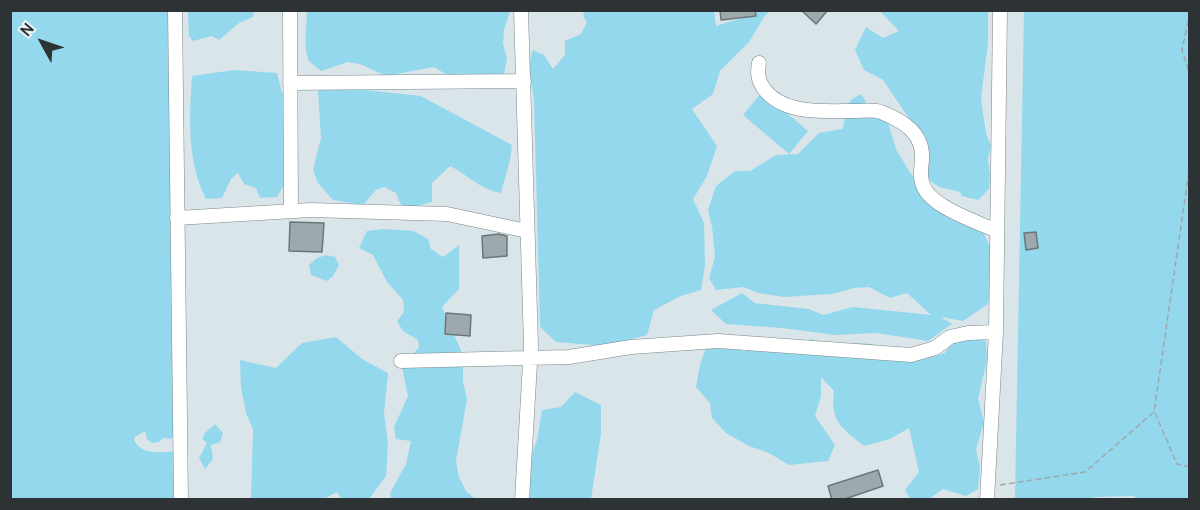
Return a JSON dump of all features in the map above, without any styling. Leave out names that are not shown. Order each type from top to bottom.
[{"type":"street","points":[[175,10],[181,500]]},
{"type":"street","points":[[290,10],[291,211]]},
{"type":"street","points":[[521,10],[530,358],[522,500]]},
{"type":"street","points":[[987,493],[996,332],[1000,10]]},
{"type":"street","points":[[759,63],[760,83],[770,96],[781,104],[810,109],[877,111],[899,120],[921,142],[922,182],[926,192],[949,209],[997,231]]},
{"type":"street","points":[[290,83],[524,81]]},
{"type":"street","points":[[177,218],[311,210],[447,214],[527,231]]},
{"type":"street","points":[[401,361],[569,357],[631,347],[718,341],[911,355],[935,348],[950,337],[968,333],[996,332]]},
{"type":"path","points":[[1190,12],[1182,50],[1190,75]]},
{"type":"path","points":[[1190,164],[1154,412],[1178,465],[1190,467]]},
{"type":"path","points":[[987,493],[1085,472],[1154,412]]},
{"type":"shaded area","points":[[188,10],[254,11],[253,17],[239,23],[219,40],[212,36],[193,41],[189,36]]},
{"type":"shaded area","points":[[10,11],[171,11],[176,435],[170,439],[163,438],[159,442],[152,443],[147,439],[145,431],[134,440],[146,451],[175,451],[180,499],[11,499]]},
{"type":"shaded area","points":[[307,11],[510,11],[504,30],[503,44],[507,58],[503,80],[457,81],[434,67],[386,76],[360,64],[348,62],[321,71],[309,61],[307,56]]},
{"type":"shaded area","points":[[585,11],[714,11],[716,26],[749,16],[749,11],[770,11],[749,42],[720,71],[713,94],[692,109],[717,146],[707,176],[693,199],[704,223],[705,265],[701,290],[681,296],[654,310],[647,335],[606,346],[556,342],[540,327],[534,97],[530,60],[533,50],[544,55],[553,69],[565,55],[565,41],[581,34],[587,22],[583,16]]},
{"type":"shaded area","points":[[880,11],[988,11],[988,43],[981,98],[986,134],[991,145],[988,159],[990,175],[989,189],[978,200],[962,196],[960,192],[939,187],[929,180],[923,167],[925,152],[922,131],[908,117],[883,80],[864,70],[855,50],[866,27],[883,38],[899,31]]},
{"type":"shaded area","points":[[1024,11],[1189,11],[1189,499],[1137,499],[1134,496],[1095,497],[1087,500],[1017,500],[1015,497]]},
{"type":"shaded area","points":[[234,70],[277,73],[282,93],[295,107],[284,185],[277,197],[260,198],[256,188],[244,184],[238,173],[231,179],[222,198],[206,199],[200,185],[192,154],[190,107],[192,76]]},
{"type":"shaded area","points":[[327,86],[421,96],[512,145],[501,193],[481,186],[450,166],[432,183],[432,202],[405,209],[396,193],[384,187],[376,190],[363,205],[333,200],[318,183],[313,170],[321,138],[318,91]]},
{"type":"shaded area","points":[[762,92],[808,131],[789,154],[743,115]]},
{"type":"shaded area","points":[[861,94],[871,110],[887,119],[896,149],[911,174],[925,189],[980,224],[996,261],[988,304],[963,321],[941,317],[952,324],[928,341],[876,333],[836,335],[726,324],[711,310],[742,293],[755,303],[809,309],[823,315],[853,307],[931,315],[907,293],[890,298],[869,287],[854,288],[832,294],[784,297],[758,293],[743,287],[716,290],[709,278],[715,257],[708,210],[716,186],[735,171],[750,171],[776,155],[798,154],[819,133],[842,129],[850,101]]},
{"type":"shaded area","points":[[384,229],[413,231],[428,239],[431,249],[443,257],[459,245],[459,289],[442,307],[463,355],[463,382],[467,399],[456,461],[459,477],[466,491],[475,499],[391,499],[390,493],[406,464],[411,441],[396,439],[394,427],[408,396],[402,367],[419,347],[418,340],[403,331],[397,321],[404,312],[403,300],[387,282],[373,255],[359,248],[367,231]]},
{"type":"shaded area","points":[[326,255],[335,257],[339,265],[327,281],[311,275],[309,265],[317,258]]},
{"type":"shaded area","points":[[958,334],[986,341],[987,360],[978,399],[984,422],[976,450],[980,468],[978,489],[966,496],[943,489],[929,499],[910,499],[905,490],[919,472],[909,428],[890,439],[864,446],[839,423],[834,410],[834,391],[821,377],[821,396],[815,416],[835,445],[828,461],[789,465],[726,433],[712,418],[710,403],[696,387],[707,344],[733,343],[744,352],[757,340],[798,351],[810,339],[842,346],[871,344],[921,360],[945,353]]},
{"type":"shaded area","points":[[336,337],[362,359],[388,373],[384,413],[388,444],[386,476],[369,499],[341,499],[337,492],[324,499],[251,499],[253,429],[246,413],[241,387],[240,360],[276,368],[302,343]]},
{"type":"shaded area","points":[[575,392],[601,405],[601,434],[591,499],[526,499],[523,481],[537,440],[542,410],[561,407]]},
{"type":"shaded area","points":[[215,424],[223,433],[220,442],[211,445],[213,459],[205,469],[199,458],[207,443],[202,439]]},
{"type":"building","points":[[720,10],[755,10],[756,16],[721,20]]},
{"type":"building","points":[[801,10],[828,10],[816,24]]},
{"type":"building","points":[[290,222],[324,223],[322,252],[289,251]]},
{"type":"building","points":[[1036,232],[1038,248],[1026,250],[1024,233]]},
{"type":"building","points":[[498,234],[507,236],[507,256],[483,258],[482,236]]},
{"type":"building","points":[[446,313],[471,315],[470,336],[445,334]]},
{"type":"building","points":[[878,470],[883,486],[842,500],[832,500],[828,486]]}]
